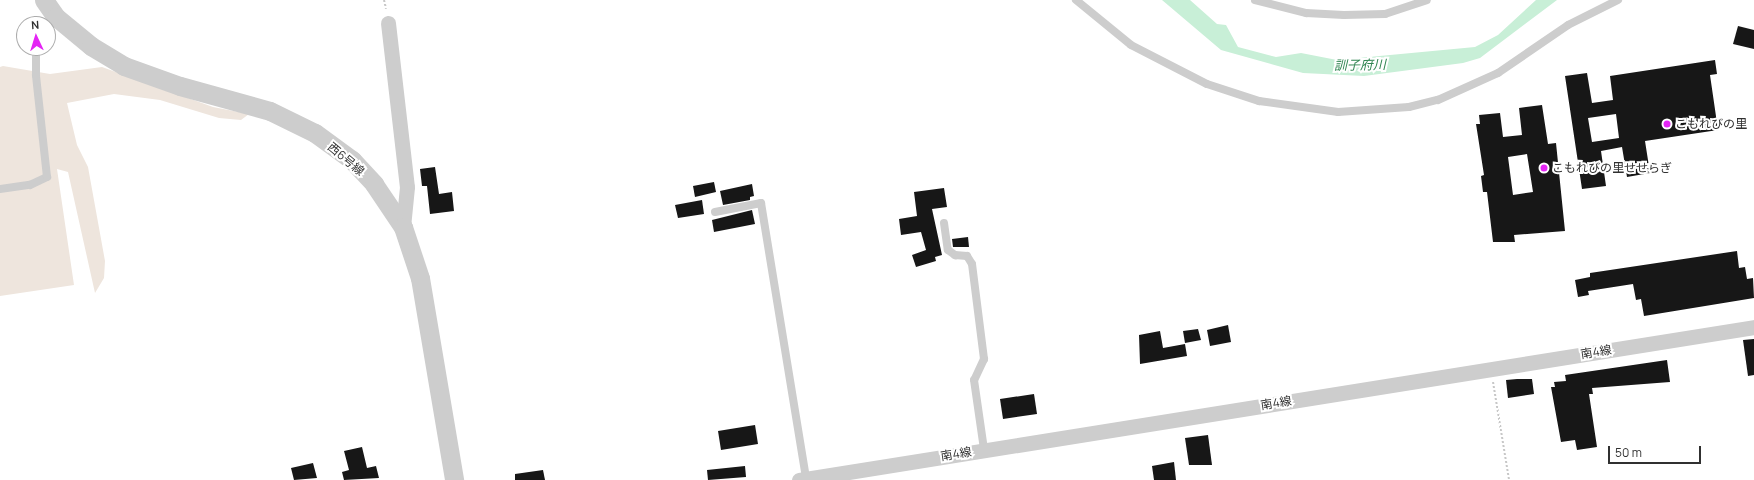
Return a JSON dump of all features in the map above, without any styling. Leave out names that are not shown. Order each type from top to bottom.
[{"type":"street","name":"西6号線","points":[[44,0],[50,16]]},
{"type":"street","points":[[388,22],[407,187],[403,227]]},
{"type":"street","name":"西6号線","points":[[56,24],[124,66],[180,86],[270,111],[315,133],[352,160],[374,184],[403,227],[420,278],[454,480]]},
{"type":"street","name":"南4線","points":[[803,479],[1754,327]]},
{"type":"lane","points":[[1076,0],[1131,44],[1207,84],[1259,101],[1338,112],[1409,107],[1438,100],[1498,73],[1568,25],[1618,0]]},
{"type":"lane","points":[[1255,0],[1306,14],[1344,15],[1385,14],[1427,0]]},
{"type":"lane","points":[[0,189],[30,184],[47,177],[37,56]]},
{"type":"lane","points":[[715,212],[762,203],[803,479]]},
{"type":"lane","points":[[944,223],[948,250],[955,255],[967,256],[972,264],[984,359],[974,380],[984,449]]},
{"type":"path","points":[[1491,369],[1509,480]]},
{"type":"shaded area","points":[[3,66],[50,74],[102,67],[213,107],[249,114],[241,120],[219,118],[160,100],[114,94],[67,103],[77,145],[88,167],[105,261],[104,278],[95,293],[68,172],[57,169],[74,285],[0,296],[0,67]]},
{"type":"water","name":"訓子府川","points":[[1162,0],[1190,0],[1217,24],[1226,25],[1238,47],[1276,57],[1301,53],[1337,60],[1475,47],[1498,35],[1536,0],[1557,0],[1480,58],[1463,63],[1364,76],[1303,73],[1221,50]]},
{"type":"building","points":[[1738,26],[1754,30],[1754,49],[1733,44]]},
{"type":"building","name":"こもれびの里","points":[[1715,60],[1717,74],[1710,75],[1718,130],[1645,141],[1650,173],[1627,177],[1622,147],[1601,151],[1606,186],[1582,189],[1565,76],[1587,73],[1592,103],[1613,100],[1610,76]],"holes":[[[1616,114],[1619,138],[1592,142],[1588,118]]]},
{"type":"building","name":"こもれびの里せせらぎ","points":[[1542,105],[1548,144],[1556,143],[1565,231],[1514,235],[1515,242],[1493,242],[1487,192],[1483,192],[1481,176],[1484,175],[1476,124],[1480,124],[1479,115],[1500,113],[1503,137],[1522,135],[1519,108]],"holes":[[[1527,154],[1533,192],[1513,195],[1508,157]]]},
{"type":"building","points":[[435,167],[439,194],[452,192],[454,211],[430,214],[427,186],[422,186],[420,169]]},
{"type":"building","points":[[714,182],[716,192],[695,197],[693,186]]},
{"type":"building","points":[[752,184],[754,196],[750,197],[750,200],[723,205],[720,191]]},
{"type":"building","points":[[944,188],[947,207],[932,209],[942,255],[935,257],[936,261],[916,267],[912,255],[926,250],[921,232],[901,235],[899,219],[917,216],[914,192]]},
{"type":"building","points":[[702,200],[704,214],[678,218],[675,205]]},
{"type":"building","points":[[752,210],[755,224],[714,232],[712,220]]},
{"type":"building","points":[[968,237],[969,247],[953,247],[952,239]]},
{"type":"building","points":[[1737,251],[1739,268],[1745,267],[1747,279],[1753,278],[1754,298],[1644,316],[1641,299],[1636,300],[1633,284],[1588,291],[1589,295],[1578,297],[1575,280],[1590,277],[1590,273]]},
{"type":"building","points":[[1228,325],[1231,342],[1210,346],[1207,330]]},
{"type":"building","points":[[1198,329],[1201,340],[1185,343],[1183,331]]},
{"type":"building","points":[[1160,331],[1163,348],[1185,344],[1187,356],[1140,364],[1139,335]]},
{"type":"building","points":[[1754,339],[1754,375],[1748,376],[1743,340]]},
{"type":"building","points":[[1667,360],[1670,382],[1592,388],[1593,394],[1589,394],[1597,447],[1577,450],[1575,440],[1561,442],[1551,387],[1555,387],[1554,382],[1566,381],[1565,375]]},
{"type":"building","points":[[1532,379],[1534,394],[1508,398],[1506,380]]},
{"type":"building","points":[[1034,394],[1037,414],[1003,419],[1000,399]]},
{"type":"building","points":[[755,425],[758,444],[721,450],[718,431]]},
{"type":"building","points":[[1208,435],[1212,465],[1189,465],[1185,438]]},
{"type":"building","points":[[362,447],[367,468],[376,466],[379,478],[344,480],[342,472],[349,470],[344,451]]},
{"type":"building","points":[[1174,462],[1176,480],[1154,480],[1152,466]]},
{"type":"building","points":[[313,463],[317,478],[294,480],[291,468]]},
{"type":"building","points":[[745,466],[746,477],[708,480],[707,470]]},
{"type":"building","points":[[543,470],[545,480],[515,480],[515,474]]},
{"type":"place","name":"こもれびの里","points":[[1667,124]]},
{"type":"place","name":"こもれびの里せせらぎ","points":[[1544,168]]}]
